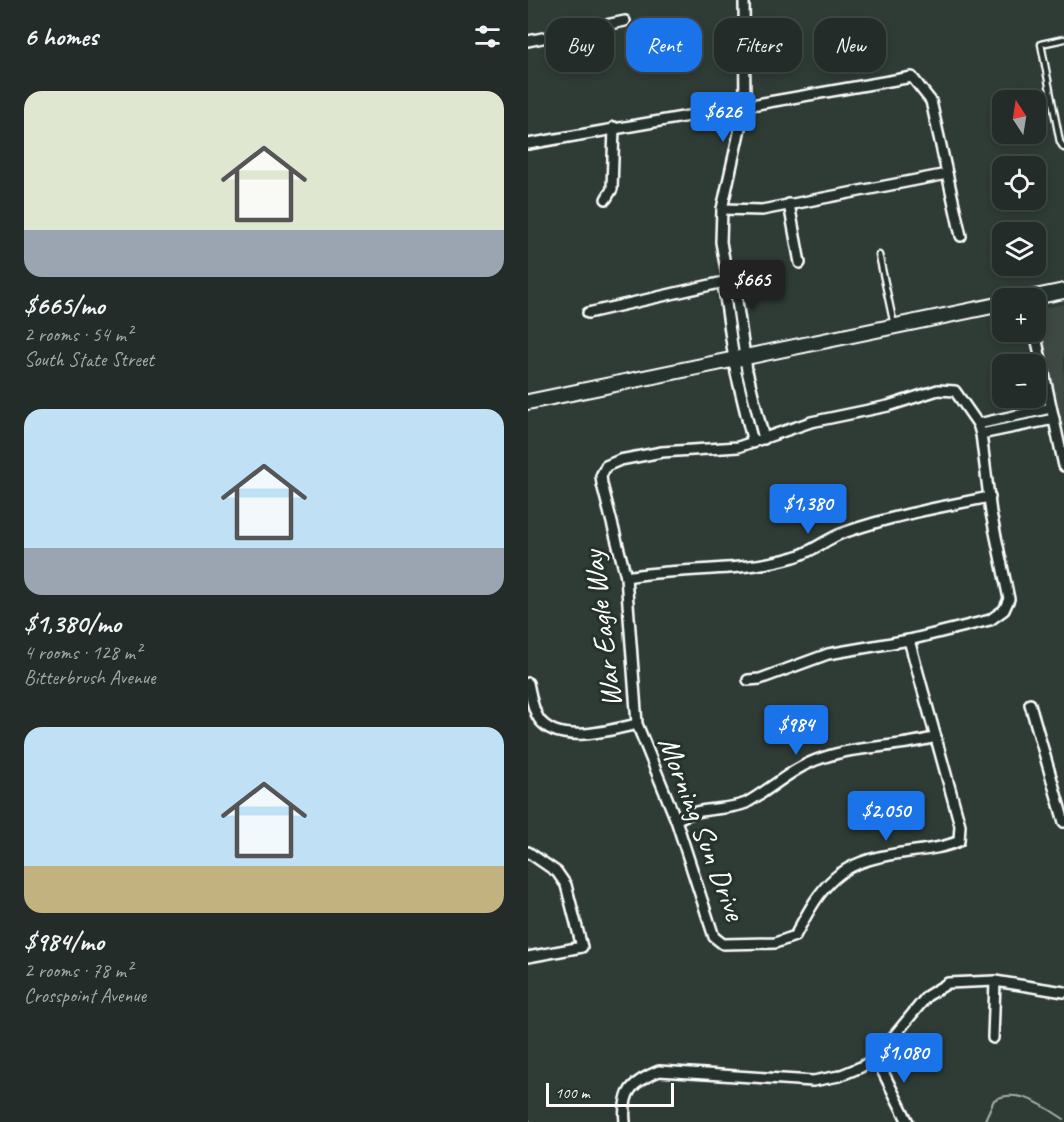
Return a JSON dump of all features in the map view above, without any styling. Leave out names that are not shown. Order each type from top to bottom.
[{"type":"main road","points":[[1046,295],[1064,291]]},
{"type":"main road","points":[[529,399],[740,359],[992,306]]},
{"type":"street","points":[[744,0],[745,106],[722,209],[721,242],[728,281],[735,287],[740,359],[753,443]]},
{"type":"street","points":[[528,41],[625,21]]},
{"type":"street","points":[[528,144],[614,127],[912,77],[931,101],[961,236]]},
{"type":"street","points":[[606,199],[612,189],[614,127]]},
{"type":"street","points":[[722,209],[762,210],[947,174]]},
{"type":"street","points":[[789,204],[800,263]]},
{"type":"street","points":[[588,313],[728,281]]},
{"type":"street","points":[[1037,342],[1064,466]]},
{"type":"street","points":[[740,359],[764,440]]},
{"type":"street","name":"War Eagle Way","points":[[637,724],[626,577],[602,484],[601,476],[606,466],[639,456],[721,449],[753,443],[811,422],[888,406],[948,389],[961,397],[978,424]]},
{"type":"street","points":[[748,680],[760,679],[828,654],[909,640],[990,620],[1005,610],[1009,599],[978,424],[1051,408]]},
{"type":"street","points":[[981,434],[1053,419]]},
{"type":"street","points":[[626,577],[663,570],[749,566],[796,557],[838,534],[877,521],[990,497]]},
{"type":"street","name":"Morning Sun Drive","points":[[528,683],[530,699],[541,722],[549,728],[567,733],[591,735],[637,724],[676,820],[714,936],[723,944],[736,946],[775,943],[795,936],[816,896],[845,868],[897,854],[945,847],[959,841],[960,825],[909,640]]},
{"type":"street","points":[[1030,704],[1063,816]]},
{"type":"street","points":[[676,820],[701,809],[736,807],[746,803],[819,758],[872,746],[904,745],[936,737]]},
{"type":"street","points":[[528,852],[557,872],[566,885],[582,947],[528,957]]},
{"type":"street","points":[[993,1038],[995,981]]},
{"type":"street","points":[[625,1122],[624,1111],[629,1090],[637,1080],[659,1071],[813,1081],[846,1073],[876,1058],[927,996],[948,983],[995,981],[1064,992]]},
{"type":"street","points":[[876,1058],[908,1122]]},
{"type":"lane","points":[[1064,39],[1041,44],[1060,142],[1064,148]]},
{"type":"lane","points":[[879,255],[894,327]]},
{"type":"shaded area","points":[[1064,304],[1064,449],[1042,342],[1046,342],[1046,308]]},
{"type":"waterway","points":[[984,1122],[994,1100],[1012,1096],[1031,1100],[1064,1119]]}]
